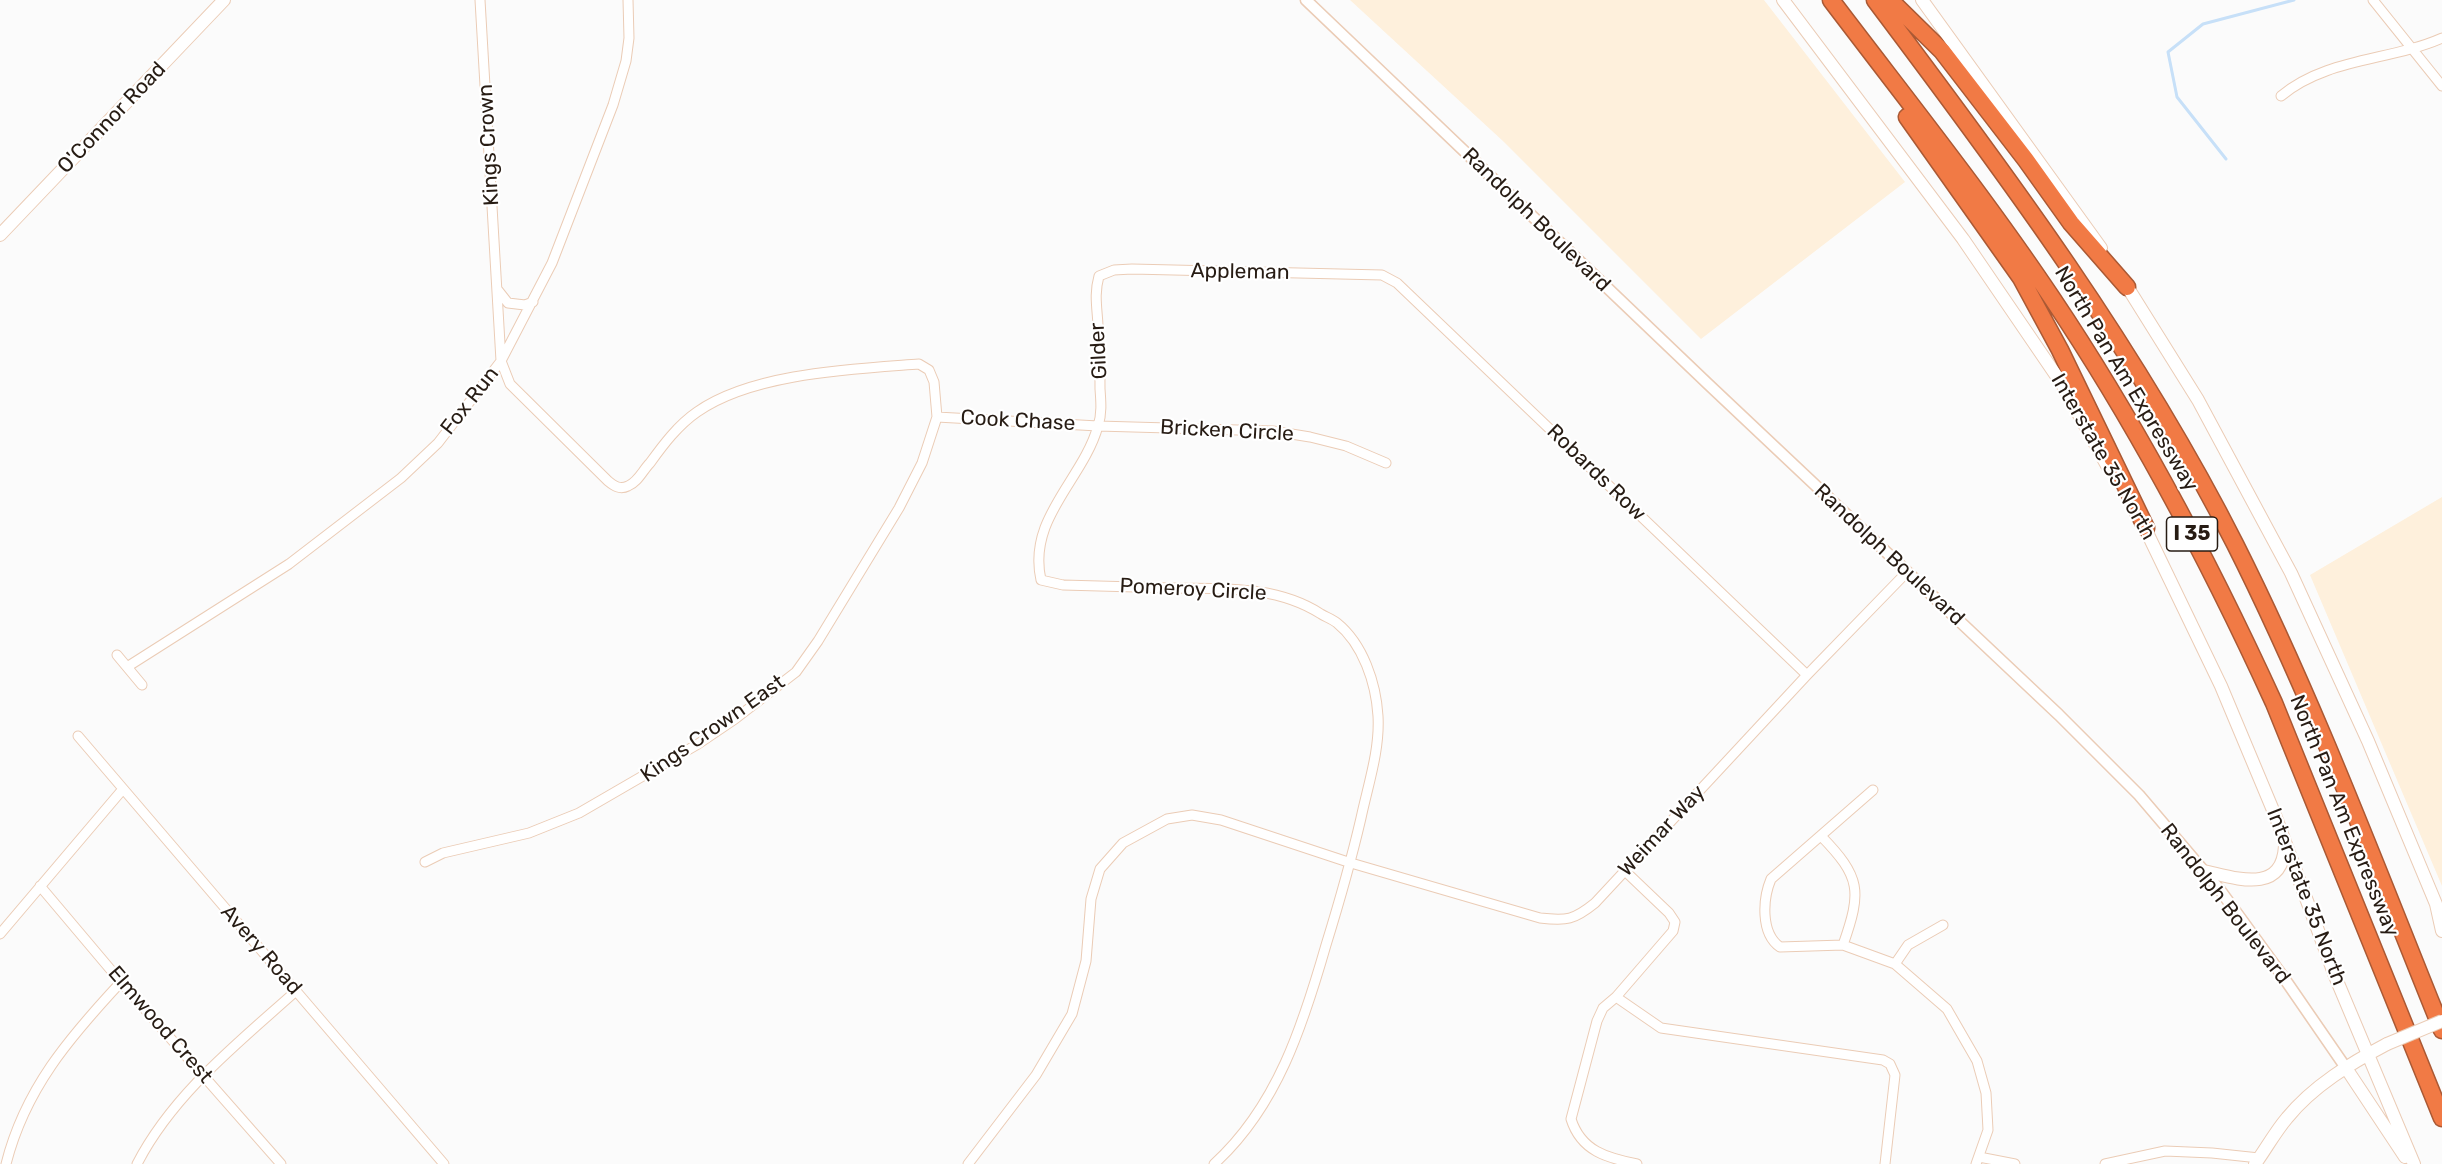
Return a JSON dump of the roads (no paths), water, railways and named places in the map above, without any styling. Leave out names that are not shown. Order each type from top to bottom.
[{"type":"highway","name":"North Pan Am Expressway","points":[[1875,0],[1996,160],[2052,239],[2103,316],[2189,459],[2234,542],[2278,633],[2328,748],[2442,1030]]},
{"type":"highway","points":[[1890,0],[1942,51],[2020,151],[2071,223],[2127,287]]},
{"type":"highway","points":[[1836,6],[1931,153],[2021,278],[2060,350],[2146,528]]},
{"type":"highway","name":"North Pan Am Expressway","points":[[1836,6],[1990,210],[2053,299],[2121,407],[2175,501],[2251,652],[2278,712],[2441,1116]]},
{"type":"main road","name":"Interstate 35 North","points":[[1783,0],[1969,248],[2062,384],[2121,490],[2146,528],[2221,686],[2412,1164]]},
{"type":"main road","points":[[1922,0],[2074,207],[2198,400],[2290,573],[2368,741],[2436,904],[2442,931]]},
{"type":"main road","name":"O'Connor Road","points":[[0,235],[219,2]]},
{"type":"main road","points":[[2204,871],[2244,880],[2261,880],[2272,875],[2284,859],[2285,842]]},
{"type":"main road","points":[[2257,1161],[2288,1117],[2324,1083],[2387,1044],[2442,1021]]},
{"type":"main road","name":"Randolph Boulevard","points":[[2346,1068],[2412,1164]]},
{"type":"street","name":"Kings Crown","points":[[480,0],[501,362],[510,384],[608,481],[620,488],[635,482],[668,440],[697,412],[747,389],[800,377],[919,364],[929,370],[934,382],[937,417]]},
{"type":"street","name":"Fox Run","points":[[127,667],[289,564],[401,478],[438,443],[501,362],[552,263],[621,83],[629,38],[628,0]]},
{"type":"street","name":"Randolph Boulevard","points":[[1305,0],[2060,715],[2139,795],[2204,871],[2284,978],[2346,1068]]},
{"type":"street","points":[[2373,0],[2442,86]]},
{"type":"street","points":[[2282,96],[2317,73],[2442,38]]},
{"type":"street","name":"Appleman","points":[[1099,276],[1114,270],[1132,269],[1382,275]]},
{"type":"street","name":"Robards Row","points":[[1382,275],[1397,283],[1807,675]]},
{"type":"street","name":"Gilder","points":[[1041,580],[1037,563],[1040,541],[1054,507],[1088,454],[1101,412],[1095,296],[1099,276]]},
{"type":"street","points":[[497,290],[503,299],[514,305],[533,302]]},
{"type":"street","name":"Cook Chase","points":[[937,417],[1098,426]]},
{"type":"street","name":"Kings Crown East","points":[[424,862],[443,853],[529,833],[579,813],[698,744],[796,672],[819,641],[899,508],[922,463],[937,417]]},
{"type":"street","name":"Bricken Circle","points":[[1098,426],[1273,431],[1346,446],[1386,463]]},
{"type":"street","name":"Weimar Way","points":[[968,1164],[1030,1083],[1072,1014],[1086,961],[1091,898],[1096,879],[1106,861],[1123,843],[1167,819],[1192,815],[1221,820],[1351,863],[1540,918],[1563,921],[1583,913],[1907,572]]},
{"type":"street","name":"Pomeroy Circle","points":[[1041,580],[1063,585],[1253,590],[1288,597],[1336,621],[1354,643],[1365,662],[1373,685],[1378,716],[1373,764],[1351,863],[1306,1013],[1287,1060],[1253,1121],[1214,1164]]},
{"type":"street","points":[[117,655],[142,685]]},
{"type":"street","name":"Avery Road","points":[[78,736],[444,1164]]},
{"type":"street","points":[[0,934],[123,789]]},
{"type":"street","points":[[1874,790],[1771,879],[1765,894],[1765,913],[1772,942],[1780,947],[1816,944],[1843,945],[1895,964],[1947,1009],[1977,1061],[1986,1093],[1988,1130],[1978,1161],[2015,1164]]},
{"type":"street","points":[[1821,836],[1843,858],[1853,875],[1855,905],[1843,945]]},
{"type":"street","points":[[1624,871],[1676,922],[1673,931],[1616,997],[1603,1008],[1597,1021],[1571,1119],[1575,1133],[1584,1143],[1618,1160],[1637,1164]]},
{"type":"street","name":"Elmwood Crest","points":[[40,886],[281,1164]]},
{"type":"street","points":[[1895,964],[1908,945],[1943,925]]},
{"type":"street","points":[[6,1164],[14,1135],[45,1073],[87,1019],[121,982]]},
{"type":"street","points":[[137,1164],[148,1143],[203,1075],[296,991]]},
{"type":"street","points":[[1616,997],[1661,1028],[1883,1060],[1890,1064],[1895,1075],[1885,1164]]},
{"type":"street","points":[[2106,1164],[2165,1151],[2212,1153],[2257,1161]]},
{"type":"waterway","points":[[2226,159],[2177,97],[2168,52],[2203,24],[2294,0]]}]
